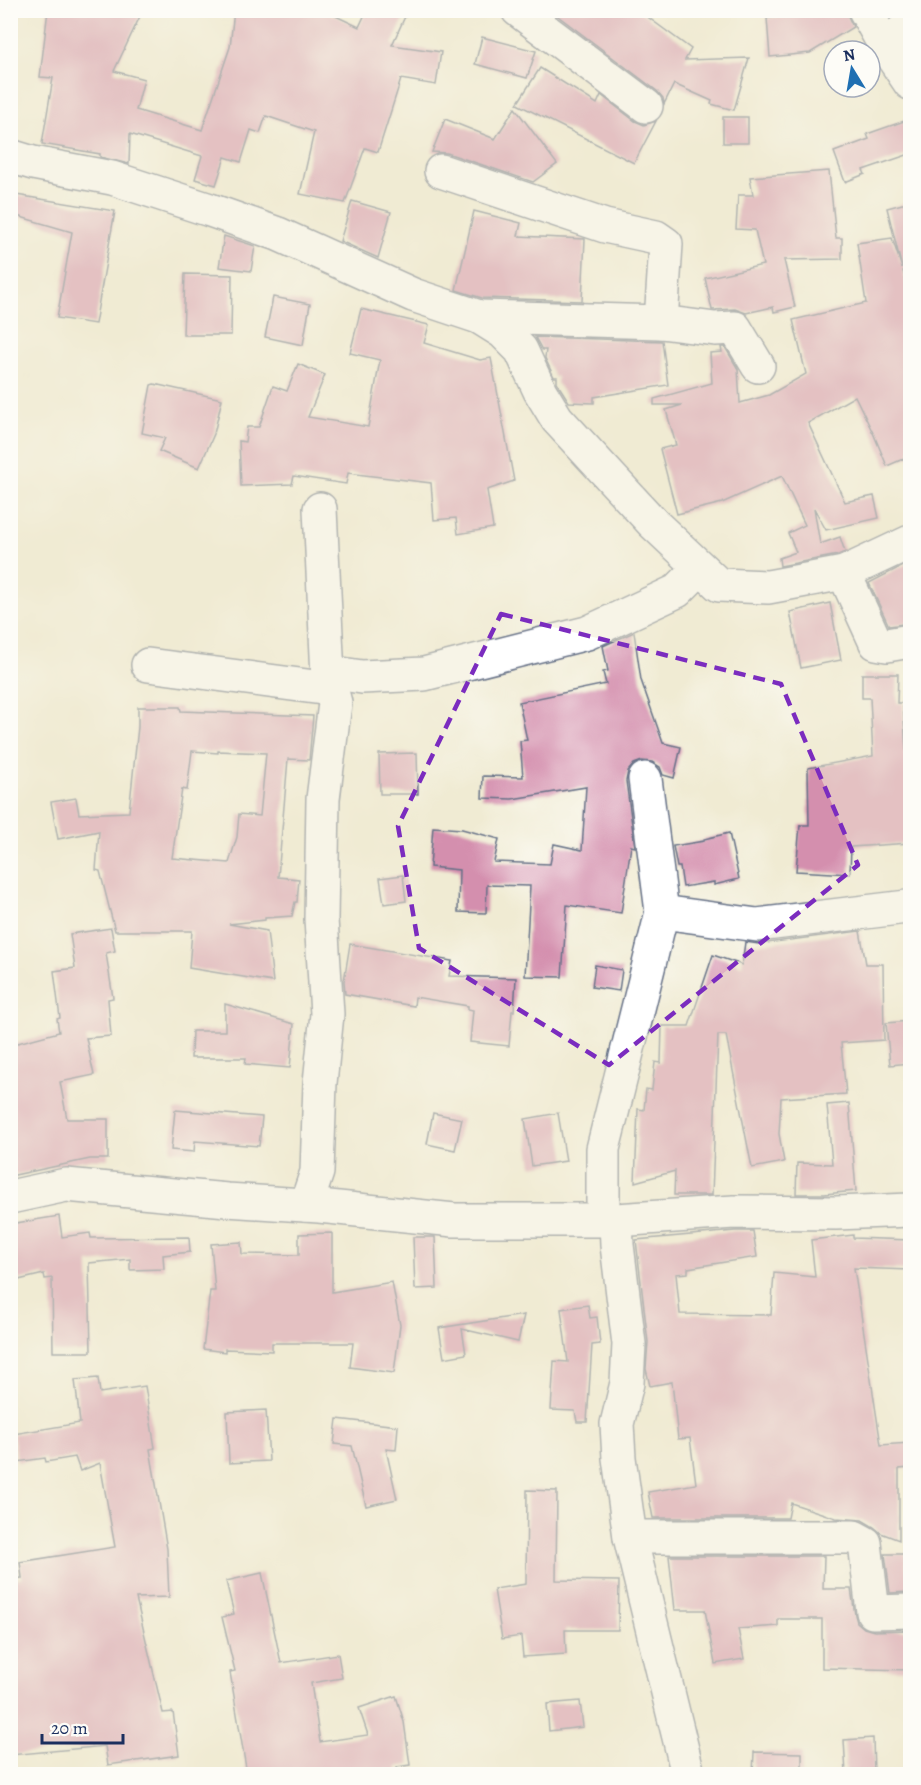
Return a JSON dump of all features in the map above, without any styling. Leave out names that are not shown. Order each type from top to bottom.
[{"type":"street","points":[[518,10],[646,106]]},
{"type":"street","points":[[865,10],[885,46],[910,83]]},
{"type":"street","points":[[885,46],[910,25]]},
{"type":"street","points":[[10,156],[33,163],[112,178],[210,210],[278,234],[413,295],[479,316],[661,322],[715,329],[735,328],[758,366]]},
{"type":"street","points":[[441,171],[605,226],[656,237],[666,244],[661,322]]},
{"type":"street","points":[[479,316],[503,332],[521,350],[540,391],[557,419],[653,524],[719,585],[768,587],[844,573],[910,542]]},
{"type":"street","points":[[306,1205],[317,1172],[320,1083],[327,1014],[321,919],[322,799],[335,703],[329,680],[320,509]]},
{"type":"street","points":[[148,665],[329,680],[423,674],[587,633],[677,591],[698,570],[696,565]]},
{"type":"street","points":[[844,573],[876,643],[886,645],[910,641]]},
{"type":"street","points":[[645,779],[662,912],[603,1149],[609,1210],[617,1245],[629,1344],[627,1383],[617,1424],[619,1458],[630,1537],[688,1774]]},
{"type":"street","points":[[662,912],[757,925],[907,907]]},
{"type":"street","points":[[10,1197],[66,1185],[454,1220],[609,1210],[836,1214],[910,1210]]},
{"type":"street","points":[[630,1537],[854,1537],[865,1543],[873,1612],[910,1611]]},
{"type":"highlighted area","points":[[501,614],[781,684],[858,865],[609,1065],[419,948],[398,826]]},
{"type":"building","points":[[48,10],[143,10],[114,71],[144,79],[136,110],[202,130],[230,47],[234,10],[323,10],[359,27],[367,10],[408,10],[392,45],[441,52],[436,85],[401,79],[378,152],[365,148],[345,203],[300,194],[314,132],[266,116],[260,133],[251,130],[241,162],[225,157],[216,185],[195,179],[202,156],[130,134],[129,164],[100,157],[100,154],[42,144],[53,78],[40,77]]},
{"type":"building","points":[[550,10],[638,10],[691,49],[685,60],[749,58],[734,110],[711,104],[712,101],[674,84],[664,104],[663,98],[657,91]]},
{"type":"building","points":[[797,10],[845,10],[853,27],[833,39],[822,39],[822,46],[810,53],[770,57],[767,18],[800,15]]},
{"type":"building","points":[[482,37],[536,51],[527,78],[475,64]]},
{"type":"building","points":[[540,68],[597,104],[601,95],[635,121],[644,125],[656,121],[634,163],[517,104]]},
{"type":"building","points":[[515,108],[557,164],[533,182],[447,153],[432,152],[445,119],[495,139]]},
{"type":"building","points":[[723,117],[748,117],[748,143],[723,143]]},
{"type":"building","points":[[910,119],[910,154],[863,170],[865,174],[845,182],[834,152],[869,139],[867,134]]},
{"type":"building","points":[[829,171],[836,238],[842,238],[842,259],[784,260],[795,307],[774,312],[773,307],[746,313],[735,309],[712,310],[705,278],[763,265],[755,230],[736,229],[738,195],[753,195],[750,177]]},
{"type":"building","points":[[10,194],[115,211],[95,324],[57,318],[72,232],[10,214]]},
{"type":"building","points":[[352,201],[391,212],[378,258],[340,241]]},
{"type":"building","points":[[910,202],[910,270],[903,271],[910,294],[910,456],[887,466],[855,396],[808,423],[845,502],[874,496],[879,518],[826,530],[814,508],[820,544],[840,537],[845,552],[780,566],[779,558],[796,552],[788,533],[805,525],[782,476],[722,503],[677,514],[660,449],[676,445],[666,410],[682,405],[654,405],[654,399],[712,383],[710,353],[722,352],[721,347],[725,347],[738,369],[740,403],[769,395],[806,374],[793,320],[866,303],[857,243],[892,238],[902,268],[887,208]]},
{"type":"building","points":[[474,211],[521,223],[518,236],[585,239],[582,301],[482,298],[456,290]]},
{"type":"building","points":[[224,236],[255,246],[251,271],[219,267]]},
{"type":"building","points":[[185,274],[232,275],[231,335],[183,335]]},
{"type":"building","points":[[273,297],[310,304],[303,345],[265,337]]},
{"type":"building","points":[[361,309],[429,325],[424,343],[480,360],[491,358],[514,481],[487,490],[493,528],[458,534],[456,518],[434,520],[431,483],[348,473],[346,484],[294,476],[292,484],[241,486],[239,441],[245,442],[247,427],[259,427],[273,386],[287,391],[298,364],[325,375],[308,417],[368,427],[380,360],[350,353]]},
{"type":"building","points":[[535,337],[662,341],[668,385],[594,397],[594,403],[569,402],[545,358],[546,350],[542,350]]},
{"type":"building","points":[[151,385],[222,399],[214,434],[199,468],[159,451],[165,438],[142,433]]},
{"type":"building","points":[[910,562],[910,623],[889,626],[869,583]]},
{"type":"building","points":[[830,603],[841,660],[801,668],[790,612]]},
{"type":"building","points":[[634,632],[641,680],[663,743],[681,747],[674,778],[663,775],[660,767],[652,762],[642,761],[634,764],[628,771],[626,781],[635,847],[631,846],[621,913],[567,905],[562,977],[525,976],[530,886],[487,885],[486,913],[458,912],[459,870],[430,867],[433,827],[462,829],[499,839],[494,862],[550,864],[554,844],[582,850],[586,787],[512,799],[482,798],[483,776],[523,777],[520,741],[527,740],[519,702],[606,684],[603,672],[608,671],[603,646]]},
{"type":"building","points":[[862,674],[898,674],[897,703],[903,703],[906,750],[910,750],[910,843],[851,847],[850,874],[796,871],[800,825],[809,825],[808,768],[873,756],[870,698],[862,698]]},
{"type":"building","points":[[138,707],[180,707],[181,711],[313,716],[309,760],[288,759],[278,877],[299,879],[297,902],[295,902],[292,916],[229,924],[267,931],[273,982],[189,968],[192,931],[115,931],[100,871],[96,870],[99,831],[58,839],[51,802],[76,798],[79,814],[129,812]],"holes":[[[192,751],[218,753],[218,751],[266,753],[260,816],[239,814],[237,837],[229,863],[172,858],[182,789],[187,790]]]},
{"type":"building","points":[[417,753],[418,794],[380,794],[379,754]]},
{"type":"building","points":[[729,833],[739,879],[714,885],[714,882],[683,887],[680,867],[677,867],[673,846],[704,841],[704,839]]},
{"type":"building","points":[[403,875],[406,901],[384,904],[380,878]]},
{"type":"building","points":[[111,928],[115,951],[106,953],[113,998],[108,999],[111,1036],[86,1038],[94,1075],[60,1082],[67,1119],[108,1119],[108,1159],[90,1159],[10,1176],[10,1045],[59,1032],[57,1019],[60,1018],[54,971],[75,968],[70,934]]},
{"type":"building","points":[[860,931],[866,964],[883,964],[884,1040],[841,1043],[846,1094],[781,1098],[779,1134],[784,1162],[752,1168],[726,1035],[718,1035],[712,1195],[674,1195],[675,1171],[635,1182],[638,1109],[644,1110],[646,1089],[652,1090],[655,1062],[661,1063],[662,1026],[689,1026],[713,955],[742,965],[745,942],[759,944]]},
{"type":"building","points":[[350,944],[452,961],[449,976],[516,978],[509,1046],[470,1042],[473,1010],[468,1009],[468,1006],[415,997],[414,1006],[345,994],[344,981]]},
{"type":"building","points":[[595,965],[622,970],[619,991],[592,987]]},
{"type":"building","points":[[225,1004],[294,1024],[290,1068],[245,1064],[246,1058],[191,1058],[192,1031],[225,1031]]},
{"type":"building","points":[[910,1021],[910,1063],[890,1065],[886,1023]]},
{"type":"building","points":[[849,1103],[856,1191],[796,1194],[797,1163],[832,1164],[827,1105]]},
{"type":"building","points":[[175,1110],[262,1117],[259,1146],[195,1141],[194,1152],[171,1150]]},
{"type":"building","points":[[433,1113],[462,1119],[455,1150],[427,1144]]},
{"type":"building","points":[[558,1113],[566,1161],[532,1166],[525,1119]]},
{"type":"building","points":[[59,1216],[62,1237],[90,1233],[91,1238],[189,1237],[190,1252],[163,1255],[164,1269],[130,1270],[130,1259],[89,1263],[91,1352],[53,1352],[52,1278],[45,1279],[44,1274],[10,1282],[10,1224]]},
{"type":"building","points":[[753,1231],[757,1257],[688,1268],[688,1273],[676,1274],[680,1314],[771,1315],[774,1273],[815,1277],[811,1240],[853,1235],[853,1238],[910,1240],[910,1270],[854,1268],[881,1445],[910,1443],[910,1468],[899,1469],[899,1540],[881,1533],[862,1520],[836,1518],[791,1503],[788,1518],[653,1518],[648,1492],[696,1484],[690,1438],[678,1439],[672,1382],[650,1386],[646,1369],[648,1342],[636,1240]]},
{"type":"building","points":[[332,1233],[332,1292],[392,1282],[400,1325],[394,1373],[350,1367],[353,1343],[272,1343],[272,1351],[225,1349],[225,1352],[203,1349],[210,1291],[215,1291],[211,1244],[241,1242],[242,1254],[299,1255],[299,1234]]},
{"type":"building","points":[[413,1237],[435,1237],[437,1288],[415,1289]]},
{"type":"building","points":[[588,1305],[590,1318],[597,1317],[600,1344],[592,1345],[587,1422],[577,1422],[575,1411],[551,1410],[554,1361],[568,1362],[561,1309]]},
{"type":"building","points":[[524,1315],[518,1342],[462,1329],[466,1354],[444,1358],[439,1328]]},
{"type":"building","points":[[98,1378],[100,1393],[145,1386],[155,1448],[150,1449],[167,1549],[169,1597],[136,1598],[163,1713],[173,1712],[179,1755],[108,1765],[105,1746],[10,1755],[10,1579],[22,1578],[20,1562],[115,1547],[100,1463],[80,1471],[75,1457],[46,1462],[45,1458],[17,1462],[13,1434],[80,1423],[75,1380]]},
{"type":"building","points":[[266,1410],[269,1461],[229,1463],[227,1412]]},
{"type":"building","points":[[337,1419],[398,1426],[396,1450],[386,1449],[397,1499],[366,1506],[352,1446],[334,1444]]},
{"type":"building","points":[[527,1490],[557,1491],[556,1580],[619,1581],[618,1630],[565,1630],[566,1654],[523,1657],[521,1636],[502,1639],[494,1589],[526,1584]]},
{"type":"building","points":[[885,1554],[905,1554],[909,1592],[890,1593]]},
{"type":"building","points":[[669,1556],[824,1556],[823,1589],[851,1589],[857,1622],[864,1628],[874,1631],[910,1630],[910,1670],[822,1668],[822,1619],[778,1619],[778,1626],[738,1629],[744,1659],[715,1664],[705,1610],[675,1610]]},
{"type":"building","points":[[262,1573],[281,1663],[338,1654],[342,1678],[311,1683],[320,1742],[368,1735],[359,1708],[396,1696],[404,1722],[410,1765],[397,1767],[398,1774],[247,1774],[230,1672],[235,1671],[222,1617],[234,1614],[226,1581]]},
{"type":"building","points":[[580,1701],[583,1727],[549,1731],[547,1704]]},
{"type":"building","points":[[873,1738],[874,1774],[846,1774],[844,1740]]},
{"type":"building","points":[[754,1752],[802,1753],[802,1774],[753,1774]]}]
